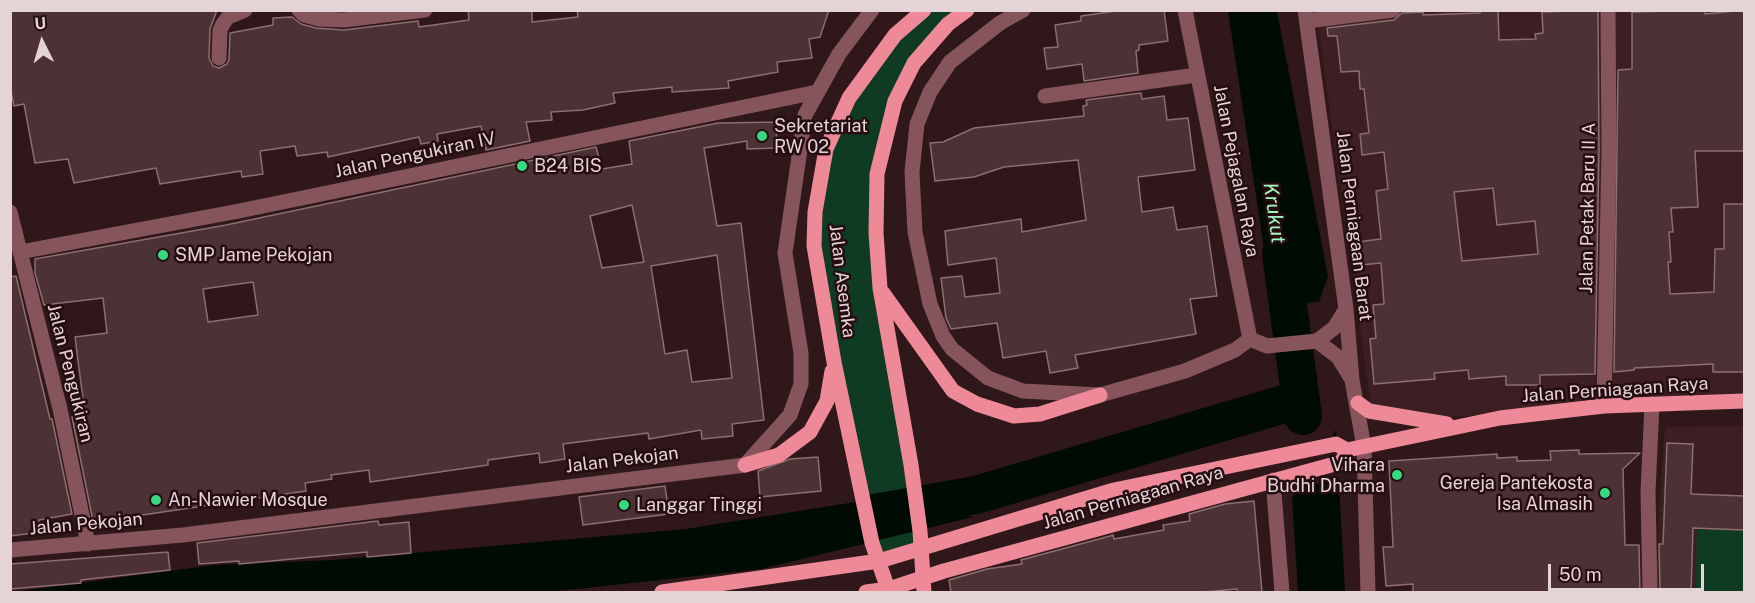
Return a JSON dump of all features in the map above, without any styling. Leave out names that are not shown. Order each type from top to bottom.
[{"type":"main road","name":"Jalan Asemka","points":[[889,591],[872,543],[834,362],[814,246],[817,189],[826,150],[845,106],[865,74],[896,35],[924,10]]},
{"type":"main road","name":"Jalan Asemka","points":[[923,586],[920,531],[911,465],[880,288],[876,233],[877,174],[895,101],[914,63],[948,24],[967,10]]},
{"type":"main road","points":[[880,288],[953,391],[992,410],[1014,416],[1040,414],[1100,395]]},
{"type":"main road","points":[[745,465],[779,455],[810,432],[827,401],[834,362]]},
{"type":"main road","name":"Jalan Perniagaan Raya","points":[[866,592],[923,586],[1276,479],[1342,452],[1457,426],[1500,418],[1604,406],[1744,401]]},
{"type":"main road","points":[[1358,403],[1370,411],[1386,415],[1457,426]]},
{"type":"main road","name":"Jalan Perniagaan Raya","points":[[662,592],[879,561],[1114,490],[1271,455],[1342,452]]},
{"type":"street","points":[[219,58],[220,30],[225,15],[245,10]]},
{"type":"street","points":[[299,10],[319,19],[344,20],[425,10]]},
{"type":"street","points":[[745,465],[790,415],[801,384],[801,353],[785,253],[805,115],[839,54],[872,10]]},
{"type":"street","points":[[1023,10],[1000,23],[950,62],[930,92],[918,124],[912,172],[912,202],[920,262],[930,304],[943,336],[952,350],[976,370],[1023,391],[1100,395],[1185,371],[1235,350],[1250,339],[1268,346],[1314,341],[1334,327],[1346,309]]},
{"type":"street","name":"Jalan Pejagalan Raya","points":[[1185,10],[1250,339]]},
{"type":"street","points":[[1306,16],[1393,10]]},
{"type":"street","name":"Jalan Petak Baru II A","points":[[1604,406],[1609,150],[1608,10]]},
{"type":"street","name":"Jalan Perniagaan Barat","points":[[1306,16],[1346,309],[1353,380],[1364,447],[1368,592]]},
{"type":"street","points":[[1045,96],[1197,75]]},
{"type":"street","name":"Jalan Pengukiran IV","points":[[20,252],[251,209],[817,92]]},
{"type":"street","name":"Jalan Pengukiran","points":[[10,212],[20,252],[17,271],[60,409],[88,544]]},
{"type":"street","points":[[1314,341],[1338,357],[1353,380]]},
{"type":"street","points":[[1650,592],[1648,492],[1652,404]]},
{"type":"street","name":"Jalan Pekojan","points":[[10,550],[88,544],[745,465]]},
{"type":"street","points":[[1276,479],[1282,592]]},
{"type":"shaded area","points":[[1316,11],[1744,11],[1744,401],[1373,421]]},
{"type":"shaded area","points":[[1744,426],[1744,592],[1656,592],[1664,437],[1667,427]]},
{"type":"green space","points":[[924,11],[967,11],[914,63],[877,173],[880,288],[921,548],[879,561],[814,246],[817,189],[849,98]]},
{"type":"green space","points":[[1697,529],[1744,531],[1744,592],[1695,592]]},
{"type":"water","points":[[1228,11],[1277,11],[1328,276],[1319,302],[1277,304],[1270,288]]},
{"type":"water","points":[[1336,430],[1345,592],[1298,592],[1292,498]]},
{"type":"water","points":[[887,497],[973,517],[761,569],[549,592],[13,592],[214,565],[333,560],[686,529]]},
{"type":"pier","points":[[1333,434],[1341,458],[1342,476],[1292,492],[1329,435]]},
{"type":"building","points":[[10,10],[217,10],[210,29],[209,58],[213,66],[219,68],[227,64],[229,59],[230,33],[273,25],[273,18],[292,17],[301,24],[316,28],[344,30],[418,21],[419,27],[469,20],[468,10],[532,10],[532,22],[578,17],[577,10],[829,10],[820,37],[809,39],[812,58],[777,62],[778,72],[728,81],[729,88],[672,92],[672,87],[613,93],[615,103],[583,110],[551,112],[552,120],[526,122],[530,141],[486,150],[481,126],[437,134],[438,141],[421,144],[419,137],[328,157],[327,152],[297,156],[295,146],[260,151],[263,174],[242,177],[241,171],[160,184],[156,168],[74,183],[68,159],[35,163],[24,104],[14,106],[10,86]]},
{"type":"building","points":[[1123,10],[1164,10],[1168,41],[1139,45],[1139,50],[1136,51],[1138,73],[1084,81],[1082,64],[1047,69],[1044,48],[1058,47],[1055,25],[1081,21],[1081,16]]},
{"type":"building","points":[[1480,10],[1498,10],[1499,40],[1536,39],[1535,34],[1543,33],[1542,12],[1598,10],[1599,150],[1595,374],[1540,375],[1540,385],[1506,385],[1506,376],[1469,379],[1468,370],[1434,373],[1435,379],[1374,384],[1370,339],[1376,338],[1373,305],[1384,304],[1381,263],[1360,265],[1357,242],[1381,239],[1376,191],[1388,189],[1384,152],[1362,155],[1360,134],[1369,133],[1364,89],[1360,89],[1359,71],[1341,72],[1337,36],[1328,36],[1327,28],[1394,20],[1402,13],[1423,12],[1423,15],[1480,13]],"holes":[[[1493,188],[1497,225],[1535,221],[1538,254],[1462,261],[1454,192]]]},
{"type":"building","points":[[1705,10],[1705,14],[1744,10],[1744,151],[1695,151],[1698,207],[1671,208],[1673,232],[1669,232],[1671,262],[1668,262],[1670,294],[1714,292],[1715,249],[1724,249],[1724,204],[1744,204],[1744,372],[1713,372],[1713,364],[1634,368],[1634,370],[1614,372],[1618,70],[1632,69],[1632,12]]},
{"type":"building","points":[[1141,93],[1142,99],[1164,96],[1167,120],[1188,118],[1195,170],[1138,177],[1142,212],[1173,207],[1177,230],[1207,226],[1217,296],[1190,299],[1196,334],[1075,355],[1078,368],[1050,373],[1046,351],[1003,358],[997,323],[951,329],[946,318],[941,278],[962,276],[965,297],[1000,293],[996,258],[948,265],[945,231],[1021,219],[1022,232],[1086,220],[1078,160],[1004,167],[974,177],[935,181],[930,143],[943,142],[974,128],[1084,116],[1083,106],[1087,105],[1086,100]]},
{"type":"building","points":[[776,122],[777,148],[747,149],[747,141],[704,148],[717,226],[741,223],[764,420],[732,424],[733,436],[702,439],[701,430],[649,439],[648,433],[563,444],[565,459],[540,463],[539,453],[488,460],[488,465],[370,482],[369,470],[331,475],[332,479],[305,483],[306,491],[122,518],[122,522],[94,526],[72,417],[85,415],[75,337],[107,333],[103,298],[44,305],[35,273],[35,259],[226,225],[596,147],[602,169],[632,164],[629,141],[718,123]],"holes":[[[632,205],[644,262],[602,268],[590,216]],[[717,255],[732,378],[692,382],[687,350],[665,354],[651,266]],[[253,282],[258,315],[208,322],[203,289]]]},
{"type":"building","points":[[16,276],[50,419],[52,419],[72,514],[39,520],[41,532],[10,536],[10,277]]},
{"type":"building","points":[[1667,443],[1693,444],[1691,494],[1744,496],[1744,530],[1693,528],[1691,592],[1660,591],[1659,544],[1663,544]]},
{"type":"building","points":[[1579,450],[1579,454],[1640,453],[1623,469],[1625,545],[1639,545],[1640,592],[1413,592],[1413,584],[1386,586],[1383,547],[1393,547],[1389,461],[1497,454],[1497,458],[1517,457],[1517,461],[1551,460],[1550,451]]},
{"type":"building","points":[[818,457],[821,491],[760,497],[758,471],[790,459]]},
{"type":"building","name":"Langgar Tinggi","points":[[665,486],[669,514],[583,525],[579,497]]},
{"type":"building","points":[[1254,501],[1262,592],[1238,592],[1237,589],[1204,592],[951,592],[949,580],[987,569],[1022,564],[1021,560],[1113,535],[1114,539],[1164,530],[1163,525],[1190,521],[1189,514],[1225,504]]},
{"type":"building","points":[[378,521],[379,525],[409,522],[411,553],[367,557],[367,552],[239,564],[239,561],[199,564],[197,543]]},
{"type":"building","points":[[168,552],[170,570],[81,580],[81,583],[10,589],[10,564]]},
{"type":"waterway","name":"Krukut","points":[[1281,254],[1303,416]]},
{"type":"waterway","points":[[874,513],[976,495],[1301,399]]},
{"type":"place","name":"Sekretariat RW 02","points":[[762,136]]},
{"type":"place","name":"B24 BIS","points":[[522,166]]},
{"type":"place","name":"SMP Jame Pekojan","points":[[163,255]]},
{"type":"place","name":"Vihara Budhi Dharma","points":[[1397,475]]},
{"type":"place","name":"Gereja Pantekosta Isa Almasih","points":[[1605,493]]},
{"type":"place","name":"An-Nawier Mosque","points":[[156,500]]},
{"type":"place","name":"Langgar Tinggi","points":[[624,505]]}]
